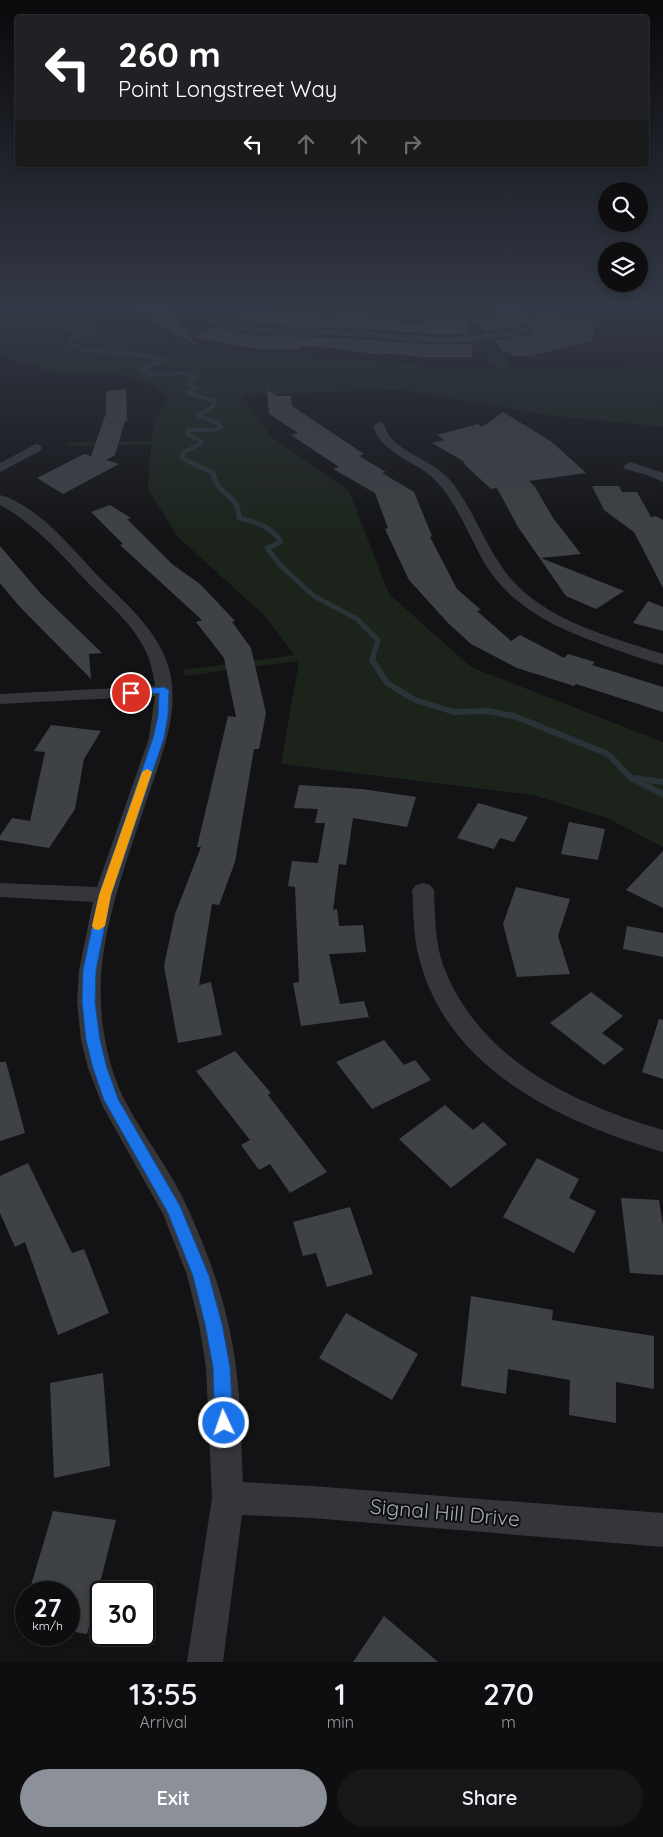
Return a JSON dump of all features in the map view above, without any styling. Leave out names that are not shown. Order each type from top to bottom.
[{"type":"street","points":[[379,426],[380,433],[386,440],[430,469],[447,484],[499,574],[524,599],[569,626],[663,660]]},
{"type":"street","points":[[0,468],[36,448]]},
{"type":"street","points":[[630,466],[652,472],[663,478]]},
{"type":"street","points":[[0,499],[29,516],[48,532],[144,633],[156,654],[164,690],[163,716],[158,738],[105,895],[90,970],[89,1002],[93,1040],[100,1068],[112,1100],[175,1210],[201,1276],[214,1324],[221,1367],[228,1498],[205,1662]]},
{"type":"street","points":[[0,700],[164,690]]},
{"type":"street","points":[[0,890],[105,895]]},
{"type":"street","points":[[423,890],[427,948],[438,983],[466,1028],[486,1049],[536,1090],[562,1105],[599,1122],[663,1141]]},
{"type":"street","name":"Signal Hill Drive","points":[[228,1498],[312,1502],[663,1530]]},
{"type":"shaded area","points":[[156,387],[663,387],[663,427],[548,415],[401,390],[242,395],[270,436],[349,491],[389,594],[471,667],[663,742],[663,847],[607,818],[533,795],[281,764],[299,661],[184,676],[183,670],[294,655],[266,617],[178,537],[148,489],[151,445],[66,446],[65,443],[152,441],[154,422],[169,398]]},
{"type":"building","points":[[126,389],[127,421],[125,421],[115,455],[106,460],[119,464],[63,494],[37,478],[84,454],[91,456],[106,413],[106,391]]},
{"type":"building","points":[[267,390],[277,396],[291,396],[292,406],[364,454],[359,456],[386,472],[382,473],[414,492],[432,536],[430,537],[457,589],[481,610],[477,611],[511,641],[520,635],[564,658],[568,654],[595,662],[592,665],[663,687],[663,712],[576,684],[574,686],[517,668],[471,644],[448,623],[409,580],[385,529],[388,528],[375,493],[333,469],[339,467],[291,435],[298,433],[269,414]]},
{"type":"building","points":[[503,412],[552,442],[586,473],[529,481],[535,487],[553,518],[581,554],[541,558],[624,591],[596,609],[566,596],[518,527],[497,488],[491,489],[463,463],[465,462],[432,443],[444,440],[437,435],[478,424],[482,427]]},
{"type":"building","points":[[592,486],[619,486],[622,492],[637,492],[651,517],[656,516],[663,520],[663,588],[634,532],[604,510]]},
{"type":"building","points":[[110,505],[131,518],[127,519],[172,564],[200,584],[235,621],[232,622],[251,648],[266,713],[259,749],[254,749],[235,862],[219,905],[212,904],[199,985],[211,982],[222,1035],[178,1043],[164,966],[175,914],[201,847],[197,847],[228,716],[236,717],[224,658],[196,622],[202,620],[120,545],[123,544],[91,512]]},
{"type":"building","points":[[0,546],[41,594],[102,653],[89,654],[91,679],[19,606],[0,583]]},
{"type":"building","points":[[648,601],[663,607],[663,631],[633,623]]},
{"type":"building","points":[[51,725],[101,731],[84,759],[75,809],[49,848],[0,840],[0,836],[12,818],[30,821],[45,752],[34,751]]},
{"type":"building","points":[[299,785],[362,789],[416,797],[407,827],[353,818],[346,865],[339,864],[333,910],[337,909],[339,926],[363,925],[366,952],[329,954],[340,1004],[364,1001],[369,1017],[301,1026],[293,983],[299,982],[295,887],[288,886],[292,861],[318,863],[325,823],[315,823],[318,809],[294,808]]},
{"type":"building","points":[[478,803],[528,817],[514,842],[500,838],[494,849],[457,838]]},
{"type":"building","points":[[569,822],[605,829],[598,860],[561,854]]},
{"type":"building","points":[[663,851],[663,908],[626,890]]},
{"type":"building","points":[[516,887],[570,899],[558,936],[570,974],[517,977],[503,924]]},
{"type":"building","points":[[627,926],[663,933],[663,957],[623,949]]},
{"type":"building","points":[[591,992],[623,1016],[602,1033],[624,1049],[604,1065],[550,1023]]},
{"type":"building","points":[[659,1019],[663,1020],[663,1079],[642,1072]]},
{"type":"building","points":[[384,1040],[404,1065],[415,1060],[431,1080],[372,1109],[336,1062]]},
{"type":"building","points":[[235,1051],[271,1093],[268,1095],[327,1172],[290,1193],[270,1164],[259,1170],[241,1145],[250,1140],[196,1071]]},
{"type":"building","points":[[0,1062],[6,1062],[25,1133],[0,1141]]},
{"type":"building","points":[[445,1105],[473,1130],[483,1122],[507,1144],[451,1188],[399,1139]]},
{"type":"building","points":[[537,1158],[579,1179],[569,1198],[596,1211],[574,1253],[503,1217]]},
{"type":"building","points":[[28,1163],[72,1253],[84,1249],[109,1313],[58,1335],[25,1242],[15,1247],[0,1213],[0,1176]]},
{"type":"building","points":[[621,1198],[659,1200],[663,1226],[663,1275],[630,1273]]},
{"type":"building","points":[[350,1207],[373,1274],[327,1287],[316,1253],[303,1256],[293,1222]]},
{"type":"building","points":[[471,1296],[553,1310],[552,1320],[654,1336],[654,1389],[616,1382],[616,1423],[569,1415],[570,1380],[508,1369],[506,1394],[461,1386]]},
{"type":"building","points":[[346,1313],[418,1354],[392,1400],[319,1358]]},
{"type":"building","points":[[103,1373],[110,1466],[54,1478],[50,1383]]},
{"type":"building","points":[[53,1511],[116,1520],[100,1581],[90,1581],[90,1622],[87,1634],[80,1633],[80,1581],[32,1581]]},
{"type":"building","points":[[384,1616],[438,1662],[353,1662]]},
{"type":"waterway","points":[[188,461],[182,458],[183,452],[199,445],[201,441],[187,434],[188,430],[213,430],[221,427],[218,423],[197,415],[212,408],[215,401],[188,393],[195,388],[193,387]]},
{"type":"waterway","points":[[188,461],[213,473],[219,487],[235,503],[239,518],[251,521],[273,532],[281,542],[267,548],[281,566],[314,596],[357,619],[378,640],[372,659]]},
{"type":"waterway","points":[[373,657],[372,660],[387,683],[415,700],[454,712],[487,711],[514,716],[608,754],[631,778],[663,794]]},
{"type":"waterway","points":[[634,778],[663,782]]},
{"type":"slow traffic","points":[[99,926],[105,895],[147,772]]},
{"type":"route","points":[[131,693],[164,690],[163,716],[158,738],[105,895],[90,970],[89,1002],[93,1040],[100,1068],[112,1100],[175,1210],[201,1276],[214,1324],[221,1367],[224,1423]]}]
